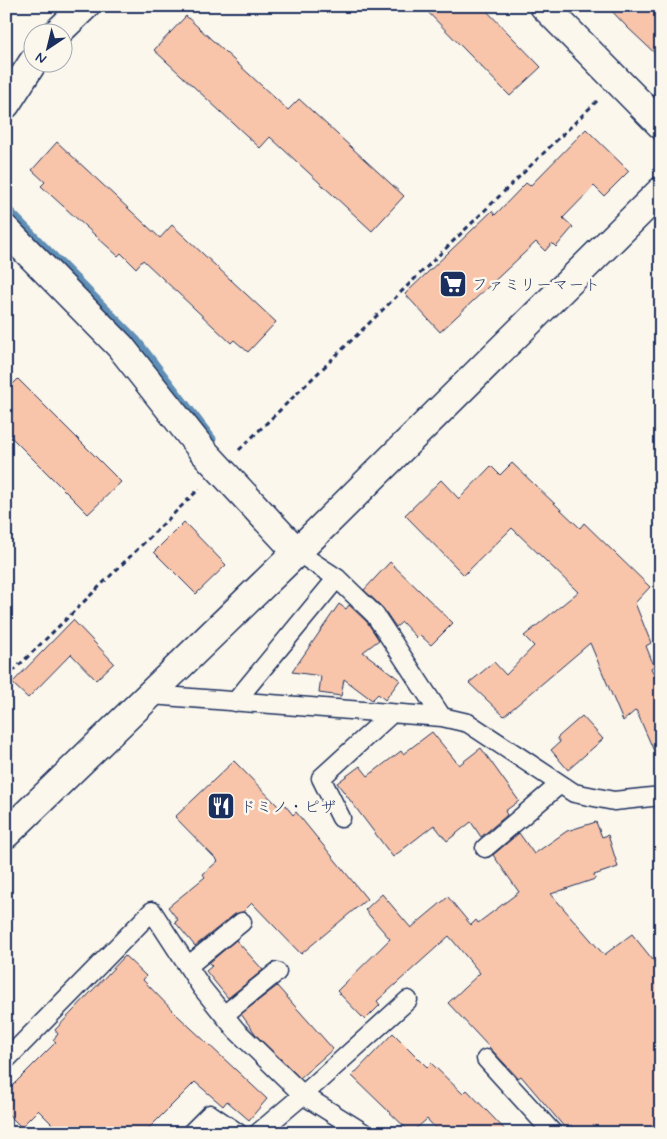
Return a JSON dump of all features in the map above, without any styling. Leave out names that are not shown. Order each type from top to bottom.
[{"type":"street","points":[[68,22],[85,6]]},
{"type":"street","points":[[544,6],[661,125]]},
{"type":"street","points":[[6,104],[27,72]]},
{"type":"street","points":[[8,828],[151,696],[661,191]]},
{"type":"street","points":[[6,230],[120,346],[219,469],[297,552]]},
{"type":"lane","points":[[297,552],[337,578],[375,615],[442,717]]},
{"type":"lane","points":[[235,702],[337,578]]},
{"type":"lane","points":[[151,696],[442,717],[468,723],[574,793],[614,801],[661,796]]},
{"type":"lane","points":[[341,818],[321,778],[391,714]]},
{"type":"lane","points":[[485,848],[560,784]]},
{"type":"lane","points":[[6,1060],[152,911],[188,966],[236,1030],[303,1095],[364,1133]]},
{"type":"lane","points":[[188,966],[242,922]]},
{"type":"lane","points":[[224,1015],[277,972]]},
{"type":"lane","points":[[258,1133],[408,1000]]},
{"type":"lane","points":[[486,1059],[553,1133]]},
{"type":"lane","points":[[191,1133],[210,1114],[238,1133]]},
{"type":"path","points":[[6,678],[617,81]]},
{"type":"building","points":[[422,6],[482,6],[541,67],[510,96]]},
{"type":"building","points":[[607,6],[661,6],[661,59],[627,27]]},
{"type":"building","points":[[186,16],[288,110],[299,99],[404,196],[372,231],[270,137],[260,148],[154,50]]},
{"type":"building","points":[[586,129],[629,171],[604,196],[594,186],[563,218],[573,227],[556,247],[552,243],[545,251],[536,242],[440,332],[405,294],[492,211],[495,215],[526,183],[530,186]]},
{"type":"building","points":[[57,142],[160,238],[172,225],[276,322],[248,352],[234,340],[231,343],[143,260],[136,268],[121,253],[118,256],[41,186],[45,182],[32,170]]},
{"type":"building","points":[[18,379],[121,482],[88,514],[6,432],[6,391]]},
{"type":"building","points":[[512,463],[580,528],[584,523],[650,587],[635,603],[651,643],[646,646],[654,666],[651,668],[661,692],[661,767],[636,710],[623,721],[590,643],[504,716],[469,683],[494,662],[506,675],[534,646],[524,636],[578,592],[512,528],[464,575],[405,515],[441,480],[459,499],[491,466],[500,475]]},
{"type":"building","points":[[184,522],[226,565],[196,594],[154,552]]},
{"type":"building","points":[[390,562],[453,623],[431,645],[420,635],[417,638],[402,622],[396,627],[383,608],[364,590]]},
{"type":"building","points":[[339,604],[346,609],[349,605],[367,622],[379,640],[363,652],[400,680],[385,700],[378,694],[372,700],[344,679],[341,696],[319,693],[321,676],[292,672]]},
{"type":"building","points":[[73,620],[114,663],[96,680],[71,654],[28,698],[12,683]]},
{"type":"building","points":[[582,716],[603,739],[568,770],[551,750],[560,742],[557,738]]},
{"type":"building","points":[[432,732],[459,765],[481,748],[519,801],[505,811],[507,815],[481,837],[471,822],[447,841],[434,825],[393,857],[337,783],[360,766],[368,776],[401,751],[403,754]]},
{"type":"building","points":[[234,761],[280,808],[285,805],[293,815],[296,812],[367,899],[301,954],[252,903],[243,912],[235,914],[195,946],[175,922],[178,920],[168,907],[205,877],[203,874],[218,861],[175,817]]},
{"type":"building","points":[[596,822],[602,837],[608,835],[618,867],[594,875],[595,879],[551,894],[604,955],[632,934],[661,970],[661,1133],[579,1133],[571,1125],[566,1129],[521,1076],[518,1078],[448,1003],[480,973],[449,936],[377,1001],[380,1005],[365,1020],[337,991],[390,939],[365,910],[382,894],[411,928],[448,897],[471,925],[476,920],[478,923],[519,892],[493,855],[519,833],[534,854],[567,831]]},
{"type":"building","points":[[236,940],[263,970],[228,998],[206,971],[212,966],[209,963]]},
{"type":"building","points":[[125,956],[146,976],[143,980],[177,1015],[267,1099],[249,1120],[227,1101],[223,1106],[195,1082],[144,1133],[61,1133],[38,1110],[21,1127],[6,1112],[6,1092],[56,1042],[53,1040],[58,1034],[55,1030]]},
{"type":"building","points":[[277,986],[333,1049],[300,1078],[257,1036],[241,1014]]},
{"type":"building","points":[[393,1033],[427,1067],[431,1063],[463,1094],[467,1090],[508,1133],[440,1133],[427,1119],[411,1133],[352,1076]]},
{"type":"waterway","points":[[6,208],[137,341],[212,439]]},
{"type":"place","name":"ファミリーマート","points":[[453,284]]},
{"type":"place","name":"ドミノ・ピザ","points":[[221,806]]}]
